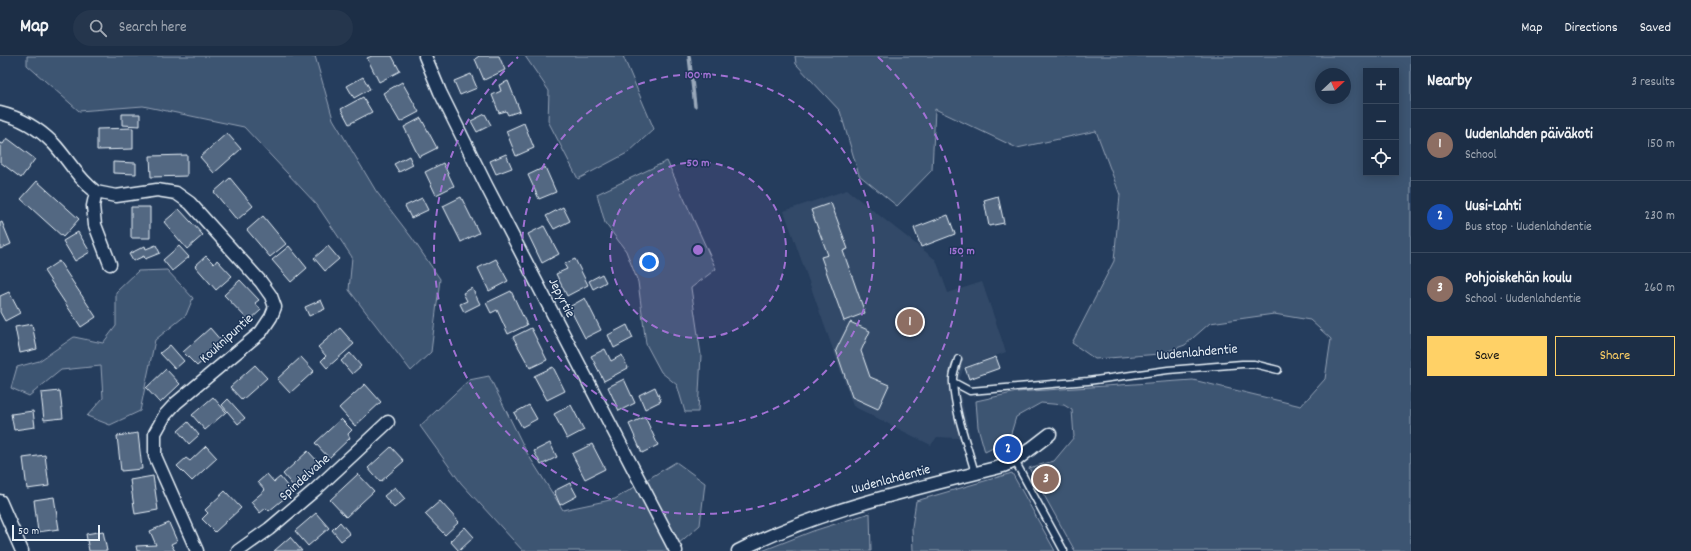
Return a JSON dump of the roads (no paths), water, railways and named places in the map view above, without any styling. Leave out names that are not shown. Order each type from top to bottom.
[{"type":"street","name":"Jepyrtie","points":[[425,56],[440,92],[486,185],[676,551]]},
{"type":"street","name":"Kouknipuntie","points":[[0,113],[23,120],[37,129],[54,144],[85,184],[96,192],[116,196],[157,190],[176,193],[190,203],[261,282],[270,296],[275,308],[261,332],[176,403],[165,415],[155,433],[155,456],[197,551]]},
{"type":"street","points":[[96,192],[92,206],[95,224],[110,264]]},
{"type":"street","name":"Spindelvahe","points":[[238,551],[269,529],[315,490],[388,422]]},
{"type":"street","name":"Uudenlahdentie","points":[[738,551],[784,529],[821,516],[869,501],[1003,466],[1015,461],[1050,434]]},
{"type":"street","points":[[0,501],[22,551]]},
{"type":"lane","points":[[958,359],[953,382],[958,412],[975,473]]},
{"type":"lane","name":"Uudenlahdentie","points":[[953,382],[970,391],[1088,381],[1168,370],[1242,364],[1254,364],[1278,370]]},
{"type":"lane","points":[[1015,461],[1064,551]]},
{"type":"waterway","points":[[689,56],[695,106]]},
{"type":"place","name":"Uudenlahden päiväkoti","points":[[910,322]]},
{"type":"place","name":"Uusi-Lahti","points":[[1008,449]]},
{"type":"place","name":"Pohjoiskehän koulu","points":[[1046,479]]}]
